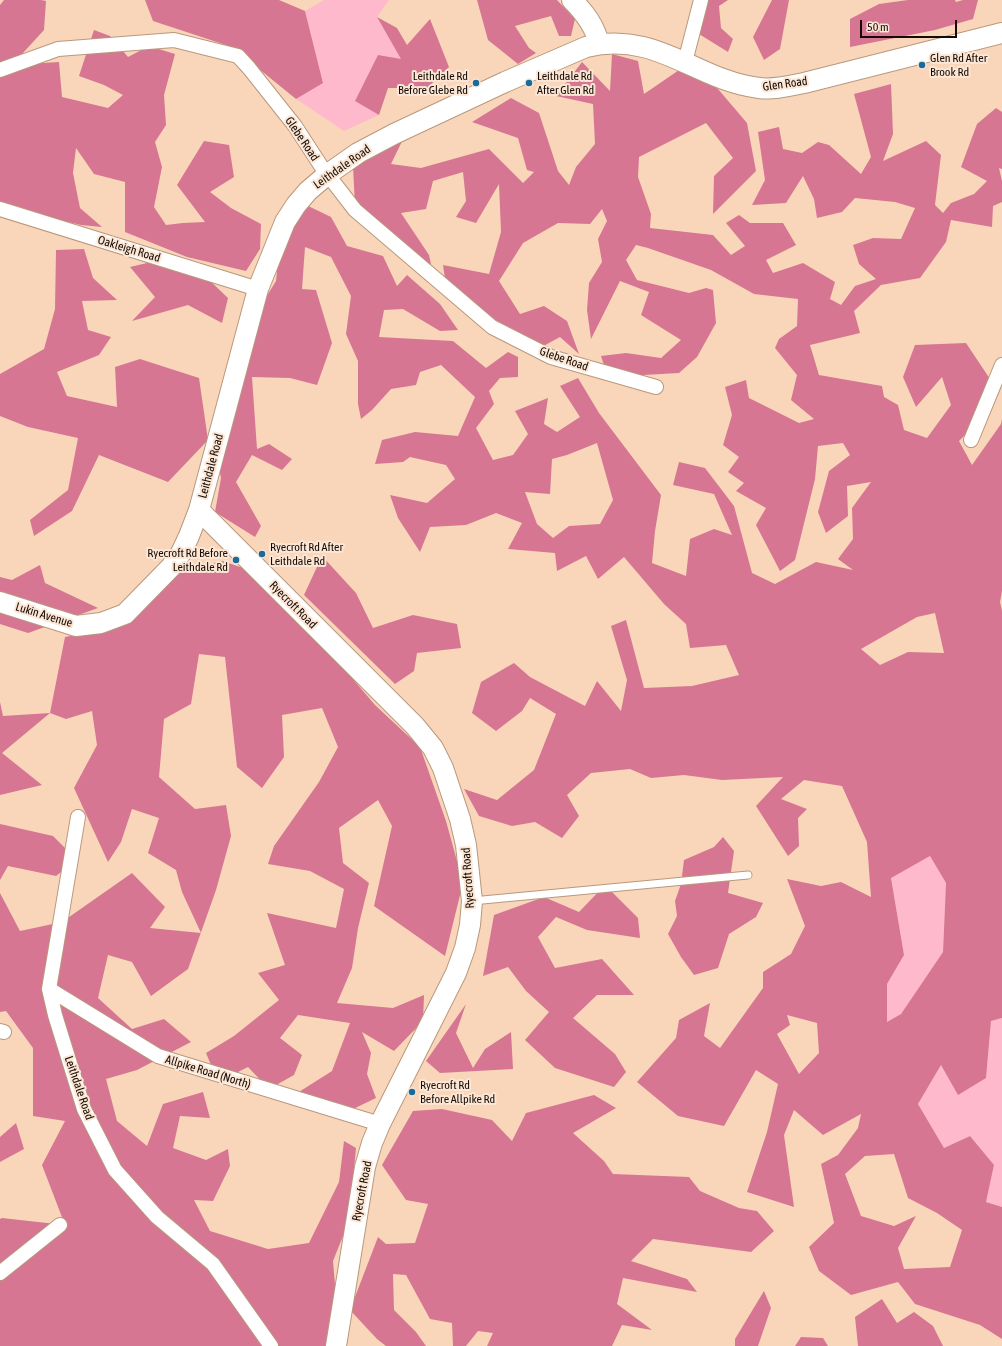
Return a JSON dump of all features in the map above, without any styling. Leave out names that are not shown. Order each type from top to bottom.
[{"type":"street","points":[[572,0],[582,10],[591,23],[598,36],[600,44]]},
{"type":"street","points":[[685,62],[702,0]]},
{"type":"street","name":"Glen Road","points":[[600,44],[627,43],[644,46],[663,52],[736,83],[760,89],[804,83],[1002,33]]},
{"type":"street","name":"Glebe Road","points":[[0,70],[58,49],[174,40],[238,56],[295,126],[317,160],[355,210],[492,327],[551,357],[656,387]]},
{"type":"street","name":"Leithdale Road","points":[[199,510],[258,289],[285,222],[296,205],[308,191],[328,174],[358,153],[394,134],[505,82],[586,47],[600,44]]},
{"type":"street","name":"Oakleigh Road","points":[[0,209],[258,289]]},
{"type":"street","points":[[971,440],[1002,365]]},
{"type":"street","name":"Lukin Avenue","points":[[0,602],[76,626],[101,623],[125,614],[178,558],[189,536],[199,510]]},
{"type":"street","name":"Ryecroft Road","points":[[199,510],[415,726],[433,748],[443,768],[460,819],[466,845],[472,901],[470,925],[465,948],[456,973],[380,1124],[372,1143],[365,1167],[337,1346]]},
{"type":"street","name":"Leithdale Road","points":[[78,817],[49,989],[55,1015],[84,1109],[115,1170],[157,1217],[213,1264],[271,1346]]},
{"type":"street","name":"Allpike Road (North)","points":[[49,989],[158,1056],[380,1124]]},
{"type":"street","points":[[0,1273],[60,1225]]},
{"type":"lane","points":[[472,901],[748,875]]},
{"type":"shaded area","points":[[4,0],[46,1],[44,30],[12,65],[59,62],[62,97],[108,108],[123,95],[104,85],[79,76],[94,30],[110,36],[128,57],[149,46],[175,54],[164,95],[166,125],[155,142],[162,167],[154,207],[166,225],[205,222],[177,185],[204,141],[229,145],[234,177],[210,192],[231,208],[261,224],[260,249],[246,271],[187,257],[125,232],[125,182],[94,174],[76,148],[73,173],[80,208],[102,227],[81,225],[0,206],[0,5]]},
{"type":"shaded area","points":[[145,0],[279,0],[305,11],[323,83],[296,99],[232,47],[153,21]]},
{"type":"shaded area","points":[[324,0],[389,0],[377,17],[402,59],[356,101],[379,115],[344,131],[296,99],[323,82],[305,11]]},
{"type":"shaded area","points":[[477,0],[557,0],[575,19],[571,36],[559,36],[551,16],[515,26],[529,48],[536,53],[518,64],[488,40]]},
{"type":"shaded area","points":[[704,0],[728,0],[719,6],[721,28],[733,39],[728,52],[699,34]]},
{"type":"shaded area","points":[[772,0],[789,0],[780,49],[764,60],[753,37]]},
{"type":"shaded area","points":[[908,0],[955,0],[956,2],[963,0],[978,0],[973,19],[935,30],[850,47],[850,19],[879,4]]},
{"type":"shaded area","points":[[377,17],[397,28],[407,45],[430,19],[449,67],[427,88],[388,88],[379,115],[355,101],[378,55],[401,59]]},
{"type":"shaded area","points":[[612,54],[638,61],[644,94],[682,68],[718,89],[747,123],[756,171],[713,214],[714,176],[733,158],[706,123],[639,157],[638,177],[651,214],[650,228],[713,235],[731,255],[745,246],[726,223],[739,215],[750,223],[783,223],[796,245],[766,260],[773,273],[803,263],[835,282],[830,299],[841,305],[855,286],[876,279],[859,264],[853,245],[873,238],[901,239],[915,208],[895,202],[855,198],[842,212],[817,218],[814,199],[803,176],[786,203],[752,205],[765,180],[758,132],[779,127],[783,149],[802,153],[818,142],[829,145],[861,174],[871,157],[854,94],[891,84],[893,134],[883,161],[926,141],[941,155],[935,205],[943,213],[951,203],[974,194],[987,181],[961,167],[977,124],[996,108],[1002,112],[1002,169],[999,168],[1002,181],[1002,202],[993,206],[992,227],[951,220],[946,242],[920,278],[881,285],[854,311],[860,333],[810,345],[819,375],[882,386],[884,397],[898,405],[904,430],[927,438],[951,405],[942,377],[916,407],[903,377],[915,345],[966,343],[996,388],[988,412],[959,441],[972,465],[1001,424],[1002,419],[1002,591],[1000,602],[1002,611],[1002,1018],[991,1021],[986,1078],[958,1095],[941,1065],[918,1104],[944,1148],[970,1136],[994,1165],[986,1202],[1002,1207],[1002,1339],[980,1325],[915,1304],[898,1282],[851,1295],[819,1271],[809,1247],[834,1223],[821,1164],[838,1155],[858,1128],[861,1114],[823,1135],[794,1110],[784,1135],[794,1207],[747,1192],[767,1132],[778,1084],[756,1070],[724,1126],[678,1116],[637,1082],[676,1038],[679,1020],[710,1003],[704,1036],[720,1048],[763,988],[763,972],[791,954],[805,926],[787,879],[821,886],[841,882],[871,897],[867,842],[842,786],[804,780],[781,799],[807,809],[798,818],[799,846],[788,856],[756,806],[783,777],[722,780],[684,775],[651,778],[630,769],[591,773],[567,795],[579,816],[562,838],[535,822],[512,826],[479,816],[464,789],[497,800],[534,770],[556,714],[530,698],[522,711],[496,731],[472,713],[481,682],[514,663],[530,677],[585,706],[597,681],[621,711],[627,680],[611,626],[626,620],[644,688],[692,686],[739,675],[726,645],[690,648],[686,624],[664,604],[624,557],[598,579],[586,556],[557,571],[555,553],[508,549],[522,523],[496,513],[466,525],[430,527],[420,552],[398,518],[390,495],[427,503],[455,479],[446,465],[410,457],[403,462],[375,464],[382,440],[415,432],[458,436],[475,397],[441,365],[420,372],[416,385],[391,389],[372,410],[361,419],[358,404],[358,361],[346,334],[351,296],[331,257],[305,247],[302,289],[316,290],[332,343],[317,385],[290,378],[252,377],[257,449],[269,444],[292,459],[282,470],[252,455],[236,482],[261,526],[255,537],[215,512],[221,478],[218,462],[257,312],[276,281],[280,244],[304,204],[331,217],[347,246],[383,256],[397,286],[407,275],[440,304],[458,330],[440,331],[403,309],[384,310],[379,337],[453,341],[486,368],[508,352],[518,357],[518,377],[500,378],[489,391],[494,404],[476,428],[493,460],[513,455],[528,434],[515,411],[548,398],[544,424],[557,432],[580,417],[560,386],[578,378],[599,413],[661,495],[655,531],[652,563],[686,576],[690,539],[714,529],[732,535],[714,494],[673,485],[679,462],[705,468],[734,506],[752,573],[775,584],[816,562],[853,570],[838,559],[853,539],[852,508],[871,482],[847,486],[848,516],[826,533],[818,512],[829,471],[850,455],[843,443],[818,446],[815,479],[795,560],[780,571],[756,525],[766,508],[736,491],[744,483],[728,472],[739,457],[723,445],[732,415],[725,387],[746,380],[749,398],[799,423],[814,419],[791,400],[797,375],[775,348],[779,339],[797,326],[798,299],[754,294],[711,270],[636,245],[626,260],[637,280],[689,293],[706,288],[713,290],[716,323],[697,357],[679,373],[608,377],[601,356],[626,353],[661,358],[681,340],[641,315],[649,292],[620,281],[591,339],[587,310],[589,283],[602,262],[598,239],[607,221],[602,209],[590,224],[558,223],[523,243],[499,281],[520,314],[544,306],[567,321],[579,354],[560,337],[536,350],[494,329],[469,301],[448,300],[443,265],[489,274],[501,232],[499,184],[476,223],[456,217],[466,201],[463,172],[433,181],[426,209],[401,213],[429,255],[434,278],[355,206],[353,166],[407,131],[391,164],[421,168],[489,149],[523,183],[534,172],[527,170],[518,138],[472,122],[511,98],[539,113],[558,171],[569,185],[576,167],[595,144],[593,104],[556,96],[582,62],[610,91]],"holes":[[[597,443],[613,500],[600,524],[569,526],[553,538],[537,524],[525,492],[550,494],[552,459],[567,455]],[[935,613],[944,653],[908,652],[880,665],[861,649],[917,617]],[[930,856],[946,883],[943,952],[901,1014],[887,1022],[887,984],[904,955],[891,878]],[[787,1015],[817,1023],[819,1053],[799,1074],[777,1034],[790,1025]],[[894,1154],[908,1198],[937,1213],[962,1230],[950,1267],[904,1269],[898,1248],[916,1216],[894,1226],[861,1216],[845,1174],[865,1156]]]},
{"type":"shaded area","points":[[84,249],[93,278],[117,300],[82,301],[88,330],[111,337],[99,355],[57,372],[67,396],[117,407],[115,367],[140,359],[199,378],[208,440],[168,482],[99,455],[72,511],[34,536],[30,520],[68,490],[78,438],[28,427],[0,416],[0,374],[44,349],[55,309],[56,250]]},
{"type":"shaded area","points":[[164,259],[206,277],[228,298],[222,323],[188,305],[132,321],[155,297],[130,267]]},
{"type":"shaded area","points":[[322,556],[356,593],[373,628],[413,615],[457,624],[461,648],[417,653],[414,671],[395,684],[304,595]]},
{"type":"shaded area","points":[[222,561],[280,580],[289,604],[375,705],[420,747],[446,821],[463,883],[445,956],[374,906],[392,826],[378,800],[339,828],[343,863],[369,883],[358,928],[352,968],[337,1003],[393,1008],[424,995],[423,1021],[394,1051],[362,1032],[371,1053],[367,1074],[376,1098],[353,1109],[291,1097],[332,1071],[350,1023],[298,1015],[280,1038],[302,1055],[294,1075],[269,1089],[248,1067],[218,1082],[206,1053],[234,1036],[279,1000],[258,973],[285,965],[267,913],[336,928],[344,889],[310,871],[268,864],[274,846],[319,782],[338,747],[322,708],[282,715],[284,757],[262,788],[237,767],[225,657],[199,654],[191,704],[164,719],[159,777],[195,809],[226,805],[231,836],[216,890],[201,933],[182,892],[176,870],[148,853],[159,818],[132,809],[121,842],[108,862],[74,788],[97,745],[92,711],[66,719],[50,713],[65,637],[121,625],[176,568],[189,569]]},
{"type":"shaded area","points":[[40,565],[45,583],[98,608],[28,633],[0,624],[0,577],[12,580]]},
{"type":"shaded area","points":[[0,702],[3,716],[50,713],[2,753],[42,785],[0,795]]},
{"type":"shaded area","points":[[0,824],[53,836],[77,860],[56,876],[8,866],[0,880]]},
{"type":"shaded area","points":[[723,837],[734,851],[728,893],[763,903],[756,917],[729,934],[718,968],[694,975],[681,957],[668,934],[677,916],[675,901],[681,884],[684,860],[714,847]]},
{"type":"shaded area","points":[[930,856],[946,883],[943,952],[901,1014],[887,1022],[887,984],[904,955],[891,877]]},
{"type":"shaded area","points":[[132,873],[165,907],[150,928],[201,933],[188,969],[151,996],[132,962],[108,955],[98,998],[132,1029],[164,1019],[191,1042],[137,1070],[106,1079],[117,1121],[147,1146],[163,1104],[203,1092],[210,1118],[180,1116],[173,1148],[206,1160],[228,1149],[230,1166],[213,1201],[194,1200],[210,1231],[268,1249],[309,1243],[339,1182],[344,1141],[356,1148],[349,1221],[333,1261],[338,1320],[326,1346],[0,1346],[0,1219],[65,1225],[42,1165],[65,1121],[33,1116],[33,1048],[6,1011],[0,1012],[0,893],[20,931],[62,922]]},
{"type":"shaded area","points":[[605,885],[638,918],[640,938],[587,930],[556,917],[538,937],[555,968],[602,959],[634,995],[597,995],[573,1018],[615,1054],[626,1072],[614,1087],[555,1068],[525,1040],[549,1012],[526,991],[508,967],[483,976],[494,915],[544,897],[579,912]]},
{"type":"shaded area","points":[[466,1004],[456,1033],[473,1068],[485,1049],[511,1032],[513,1069],[440,1073],[426,1061]]},
{"type":"shaded area","points":[[1002,1018],[1002,1207],[986,1202],[994,1165],[970,1136],[944,1148],[918,1104],[941,1065],[986,1078],[991,1021]]},
{"type":"shaded area","points":[[594,1095],[616,1108],[573,1133],[604,1161],[613,1174],[689,1177],[700,1191],[739,1208],[757,1211],[774,1231],[751,1252],[653,1239],[631,1261],[687,1279],[697,1292],[623,1278],[617,1304],[652,1330],[622,1325],[612,1346],[487,1346],[493,1333],[478,1331],[466,1346],[453,1346],[452,1323],[430,1319],[406,1275],[393,1274],[394,1310],[416,1332],[426,1346],[386,1346],[377,1339],[350,1310],[378,1237],[386,1244],[415,1243],[428,1204],[406,1200],[382,1165],[413,1111],[442,1109],[492,1120],[512,1141],[526,1113]]},
{"type":"shaded area","points":[[16,1123],[24,1149],[0,1162],[0,1137]]},
{"type":"shaded area","points":[[764,1291],[771,1308],[758,1346],[735,1346],[735,1339]]},
{"type":"shaded area","points":[[882,1299],[897,1323],[914,1312],[933,1326],[943,1346],[858,1346],[855,1317]]},
{"type":"shaded area","points":[[801,1337],[823,1338],[828,1346],[795,1346]]},
{"type":"place","name":"Glen Rd After Brook Rd","points":[[922,65]]},
{"type":"place","name":"Leithdale Rd Before Glebe Rd","points":[[476,83]]},
{"type":"place","name":"Leithdale Rd After Glen Rd","points":[[529,83]]},
{"type":"place","name":"Ryecroft Rd After Leithdale Rd","points":[[262,554]]},
{"type":"place","name":"Ryecroft Rd Before Leithdale Rd","points":[[236,560]]},
{"type":"place","name":"Ryecroft Rd Before Allpike Rd","points":[[412,1092]]}]
